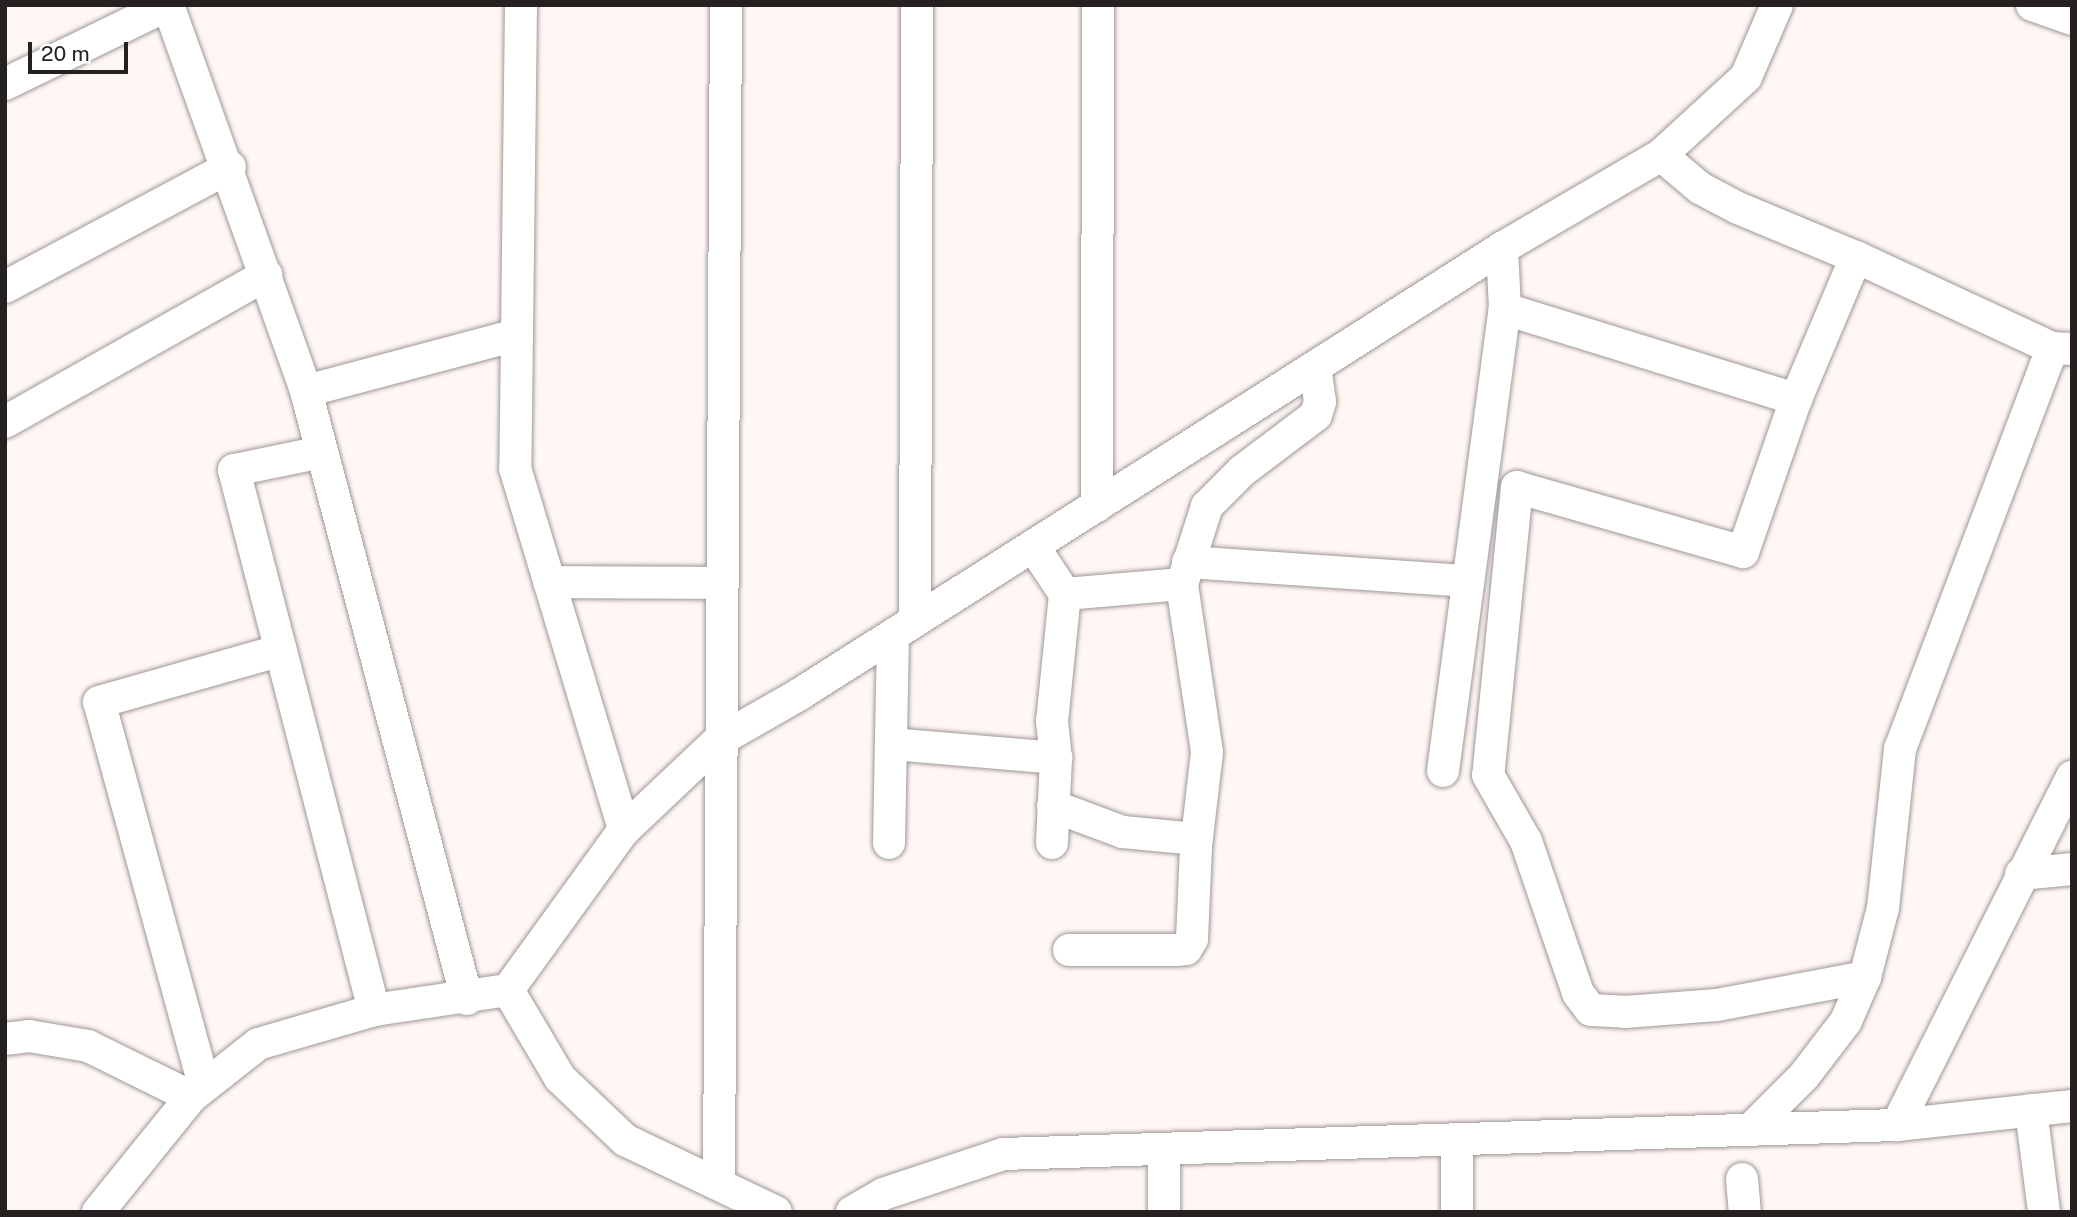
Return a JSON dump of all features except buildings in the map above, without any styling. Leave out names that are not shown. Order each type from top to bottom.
[{"type":"street","points":[[5,84],[168,5],[229,167],[306,391],[467,999]]},
{"type":"street","points":[[521,5],[515,468],[624,830]]},
{"type":"street","points":[[719,1182],[718,741],[726,5]]},
{"type":"street","points":[[889,843],[891,744],[904,628],[917,5]]},
{"type":"street","points":[[1097,506],[1098,5]]},
{"type":"street","points":[[98,1212],[197,1091],[258,1044],[374,1010],[467,999],[508,990],[624,830],[718,741],[904,628],[1502,248],[1661,155],[1746,77],[1777,5]]},
{"type":"street","points":[[2032,5],[2072,19]]},
{"type":"street","points":[[1661,155],[1700,188],[1738,208],[2062,348],[1900,749],[1883,908],[1865,977],[1846,1021],[1804,1076],[1750,1130]]},
{"type":"street","points":[[5,288],[229,167]]},
{"type":"street","points":[[1443,771],[1505,309],[1502,248]]},
{"type":"street","points":[[1856,257],[1796,399],[1743,552],[1517,487],[1488,775],[1526,841],[1578,993],[1591,1010],[1717,1005],[1865,977]]},
{"type":"street","points":[[5,422],[266,275]]},
{"type":"street","points":[[1505,309],[1796,399]]},
{"type":"street","points":[[306,391],[517,335]]},
{"type":"street","points":[[1069,950],[1186,948],[1192,939],[1197,839],[1207,752],[1185,573],[1207,506],[1242,471],[1316,415],[1320,402],[1315,368]]},
{"type":"street","points":[[322,452],[234,470],[374,1010]]},
{"type":"street","points":[[1033,546],[1065,594],[1052,721],[1056,758],[1052,843]]},
{"type":"street","points":[[1065,594],[1185,573],[1468,581]]},
{"type":"street","points":[[549,582],[720,583]]},
{"type":"street","points":[[197,1091],[99,702],[281,650]]},
{"type":"street","points":[[891,744],[1056,758]]},
{"type":"street","points":[[1897,1125],[2072,777]]},
{"type":"street","points":[[1053,806],[1123,832],[1197,839]]},
{"type":"street","points":[[2021,874],[2072,869]]},
{"type":"street","points":[[508,990],[560,1078],[625,1140],[719,1182],[776,1212]]},
{"type":"street","points":[[5,1039],[29,1036],[88,1046],[197,1091]]},
{"type":"street","points":[[852,1212],[883,1203],[1003,1154],[1897,1125],[2072,1106]]},
{"type":"street","points":[[2031,1110],[2044,1212]]},
{"type":"street","points":[[1457,1139],[1457,1212]]},
{"type":"street","points":[[1164,1150],[1164,1212]]},
{"type":"street","points":[[1742,1179],[1745,1212]]}]
